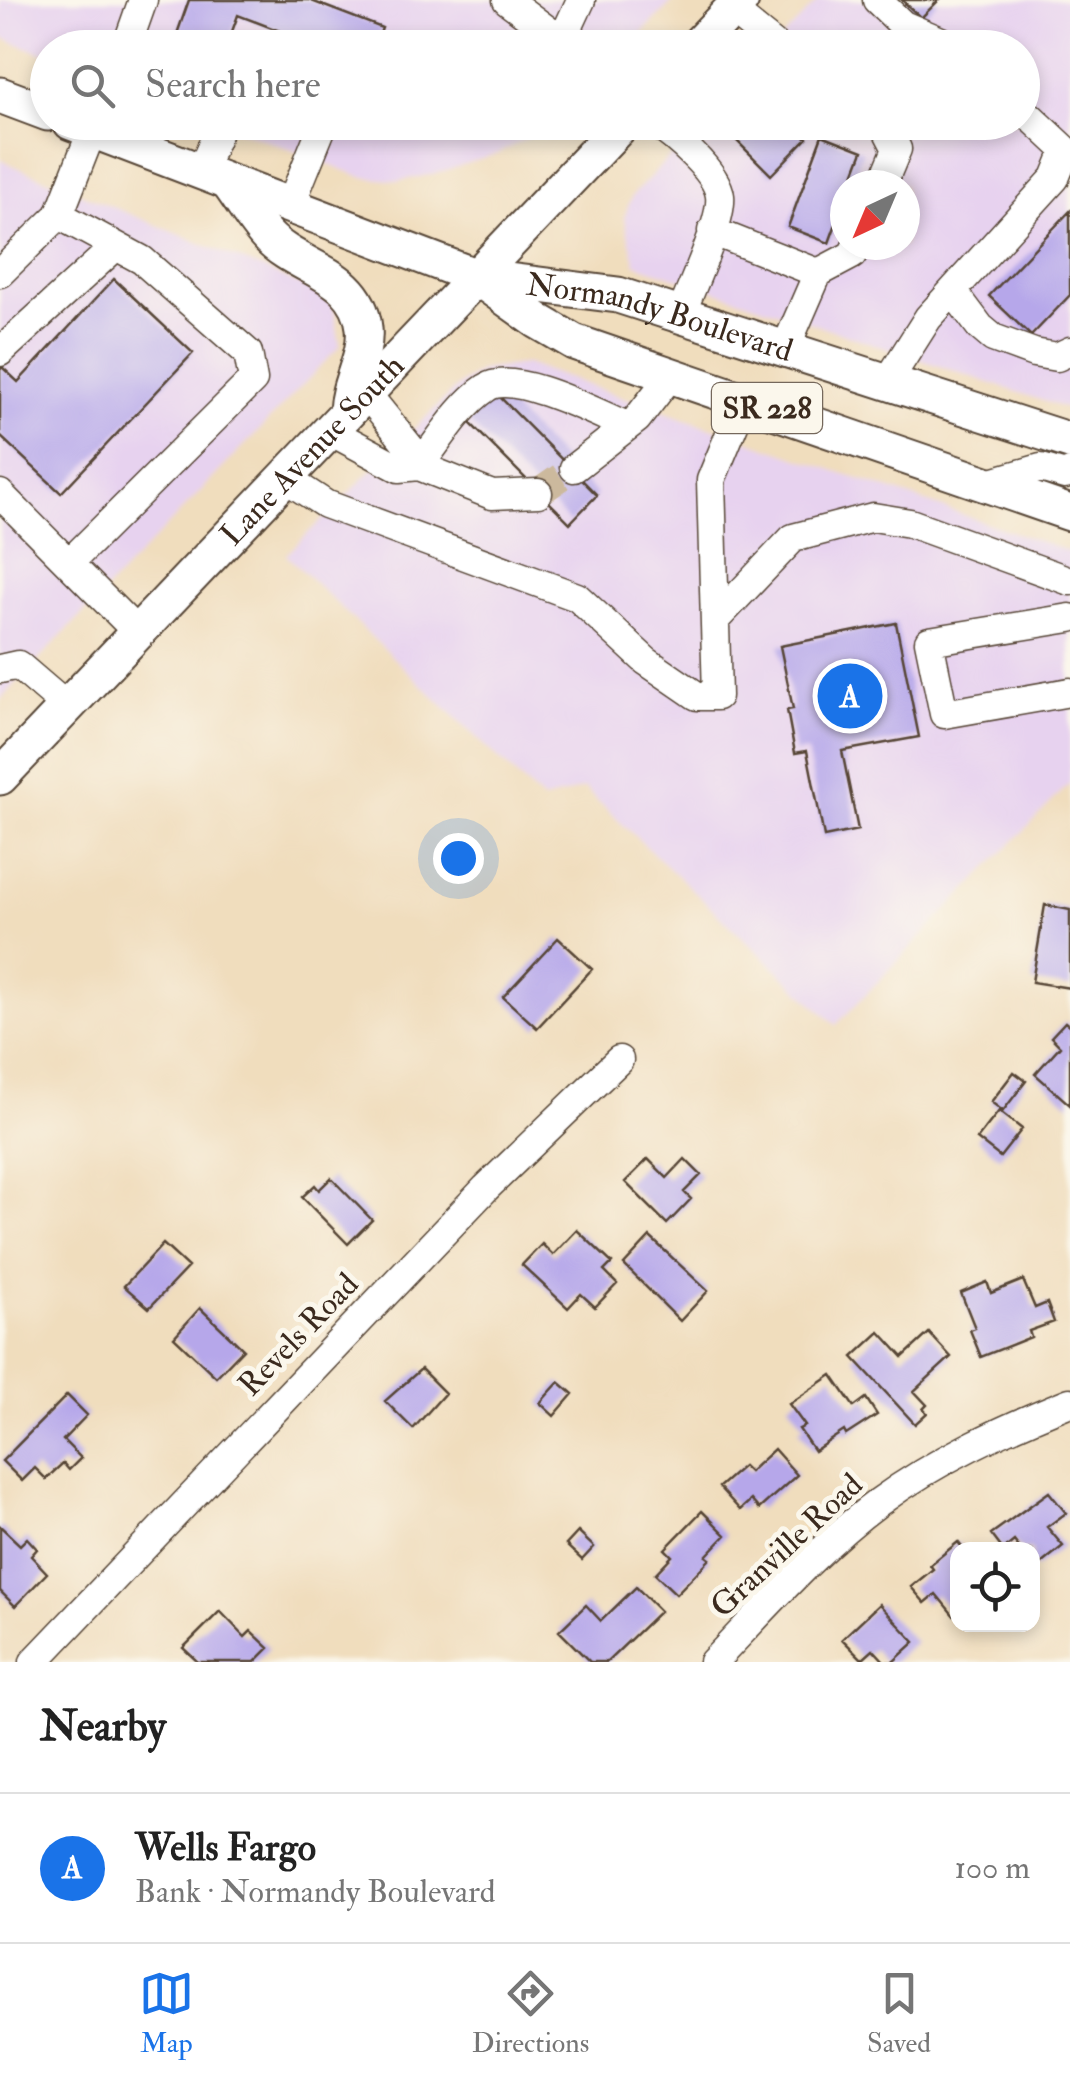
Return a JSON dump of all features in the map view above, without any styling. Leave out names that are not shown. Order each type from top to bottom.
[{"type":"main road","points":[[712,30],[736,5]]},
{"type":"main road","points":[[0,95],[30,107]]},
{"type":"main road","name":"Normandy Boulevard","points":[[118,140],[476,278],[574,342],[1070,512]]},
{"type":"main road","name":"Lane Avenue South","points":[[0,777],[607,140]]},
{"type":"main road","points":[[216,178],[268,238],[344,287],[360,304],[364,347],[348,397],[347,413]]},
{"type":"main road","name":"Normandy Boulevard","points":[[476,278],[618,295],[1070,441]]},
{"type":"street","points":[[132,30],[143,0]]},
{"type":"street","points":[[507,0],[544,30]]},
{"type":"street","points":[[568,30],[581,0]]},
{"type":"street","points":[[876,0],[902,25],[914,30]]},
{"type":"street","points":[[736,5],[760,30]]},
{"type":"street","points":[[888,381],[928,318],[1056,178],[1068,152],[1040,126]]},
{"type":"street","points":[[0,273],[60,215],[79,140]]},
{"type":"street","points":[[216,178],[220,140]]},
{"type":"street","points":[[290,206],[317,140]]},
{"type":"street","points":[[680,140],[718,186],[721,200],[718,220],[680,315]]},
{"type":"street","points":[[888,170],[897,148],[893,140]]},
{"type":"street","points":[[60,215],[142,260],[248,353],[253,380],[70,563]]},
{"type":"street","points":[[712,231],[818,272]]},
{"type":"street","points":[[0,352],[116,246]]},
{"type":"street","points":[[785,349],[818,272],[842,260]]},
{"type":"street","points":[[953,291],[993,338],[1057,357],[1070,350]]},
{"type":"street","points":[[574,468],[647,408],[671,375]]},
{"type":"street","points":[[418,466],[488,386],[506,381],[627,426]]},
{"type":"street","points":[[285,478],[325,504],[578,597],[646,661],[697,696],[718,696],[712,480],[744,400]]},
{"type":"street","points":[[347,413],[399,468],[418,466],[492,494],[538,492]]},
{"type":"street","points":[[347,413],[412,450],[418,466]]},
{"type":"street","points":[[985,484],[1041,468],[1064,475],[1070,472]]},
{"type":"street","points":[[0,494],[138,633]]},
{"type":"street","points":[[716,620],[793,538],[873,517],[910,523],[1070,581]]},
{"type":"street","points":[[1070,618],[929,641],[944,714],[1070,692]]},
{"type":"street","points":[[0,669],[18,664],[67,707]]},
{"type":"street","name":"Revels Road","points":[[34,1662],[486,1188],[619,1060]]},
{"type":"street","name":"Granville Road","points":[[713,1662],[812,1560],[878,1502],[967,1448],[1070,1402]]},
{"type":"shaded area","points":[[0,0],[674,0],[645,30],[30,30],[30,48],[0,37]]},
{"type":"shaded area","points":[[819,0],[1070,0],[1070,410],[636,264],[624,218],[632,196],[686,140],[1040,140],[1040,30],[790,30]]},
{"type":"shaded area","points":[[265,140],[524,140],[499,153],[434,174],[398,181],[362,177]]},
{"type":"shaded area","points":[[0,160],[332,298],[340,346],[0,700]]},
{"type":"shaded area","points":[[526,364],[1070,552],[1070,783],[836,1025],[584,788],[543,801],[286,555],[459,385],[482,370]]},
{"type":"building","points":[[189,0],[309,0],[382,28],[277,30],[238,15],[233,30],[178,30]]},
{"type":"building","points":[[902,0],[939,0],[921,18]]},
{"type":"building","points":[[736,140],[805,140],[771,175]]},
{"type":"building","points":[[820,140],[835,140],[863,151],[856,170],[830,170],[829,243],[788,227]]},
{"type":"building","points":[[1070,211],[1070,295],[1031,336],[989,296]]},
{"type":"building","points":[[114,279],[193,353],[61,493],[0,436],[0,370],[2,367],[18,382]]},
{"type":"building","points":[[496,393],[597,495],[570,523],[468,421]]},
{"type":"building","points":[[896,623],[919,737],[842,751],[858,830],[824,837],[807,751],[795,753],[787,710],[793,709],[780,646]]},
{"type":"building","points":[[1045,905],[1070,910],[1070,988],[1032,982]]},
{"type":"building","points":[[558,938],[592,969],[537,1028],[503,997]]},
{"type":"building","points":[[1065,1022],[1070,1026],[1070,1105],[1035,1074],[1060,1046],[1051,1037]]},
{"type":"building","points":[[1014,1072],[1026,1081],[1003,1111],[991,1102]]},
{"type":"building","points":[[999,1111],[1022,1129],[1000,1157],[977,1139]]},
{"type":"building","points":[[648,1159],[667,1178],[685,1159],[701,1175],[684,1192],[691,1199],[667,1224],[625,1182]]},
{"type":"building","points":[[331,1178],[372,1220],[348,1244],[302,1197],[315,1185],[319,1190]]},
{"type":"building","points":[[577,1230],[612,1263],[604,1271],[617,1284],[595,1307],[581,1294],[568,1308],[522,1265],[542,1244],[553,1255]]},
{"type":"building","points":[[650,1237],[708,1291],[680,1321],[624,1265]]},
{"type":"building","points":[[163,1244],[188,1267],[149,1308],[124,1286]]},
{"type":"building","points":[[1023,1280],[1035,1308],[1047,1303],[1054,1322],[1029,1331],[1031,1337],[981,1357],[961,1293],[987,1282],[991,1293]]},
{"type":"building","points":[[200,1308],[243,1349],[216,1377],[174,1337]]},
{"type":"building","points":[[880,1332],[903,1357],[929,1333],[951,1357],[914,1391],[927,1405],[923,1409],[927,1413],[915,1424],[853,1357]]},
{"type":"building","points":[[421,1369],[445,1393],[413,1429],[385,1401]]},
{"type":"building","points":[[832,1375],[854,1407],[866,1398],[877,1415],[814,1451],[799,1429],[805,1426],[789,1404]]},
{"type":"building","points":[[559,1382],[573,1394],[554,1416],[540,1403]]},
{"type":"building","points":[[67,1395],[87,1415],[63,1440],[81,1458],[69,1470],[63,1463],[46,1479],[35,1468],[22,1481],[2,1461]]},
{"type":"building","points":[[774,1449],[797,1475],[759,1509],[751,1500],[740,1510],[719,1487],[743,1466],[749,1472]]},
{"type":"building","points":[[1049,1492],[1066,1513],[1047,1527],[1063,1546],[1040,1565],[1040,1542],[997,1542],[991,1534]]},
{"type":"building","points":[[702,1511],[726,1535],[706,1556],[710,1559],[676,1594],[655,1574],[672,1556],[665,1549]]},
{"type":"building","points":[[0,1526],[20,1545],[27,1538],[37,1549],[31,1556],[47,1573],[15,1606],[0,1591]]},
{"type":"building","points":[[578,1532],[594,1547],[582,1560],[566,1545]]},
{"type":"building","points":[[950,1549],[950,1611],[936,1594],[925,1603],[911,1587],[933,1569],[930,1565]]},
{"type":"building","points":[[636,1587],[660,1611],[607,1662],[590,1662],[559,1631],[586,1605],[601,1621]]},
{"type":"building","points":[[879,1604],[915,1642],[893,1662],[885,1662],[873,1649],[862,1659],[842,1639]]},
{"type":"building","points":[[220,1611],[245,1637],[251,1631],[269,1648],[255,1662],[198,1662],[183,1648]]},
{"type":"tunnel","points":[[538,493],[574,468]]},
{"type":"place","name":"Wells Fargo","points":[[850,696]]}]
